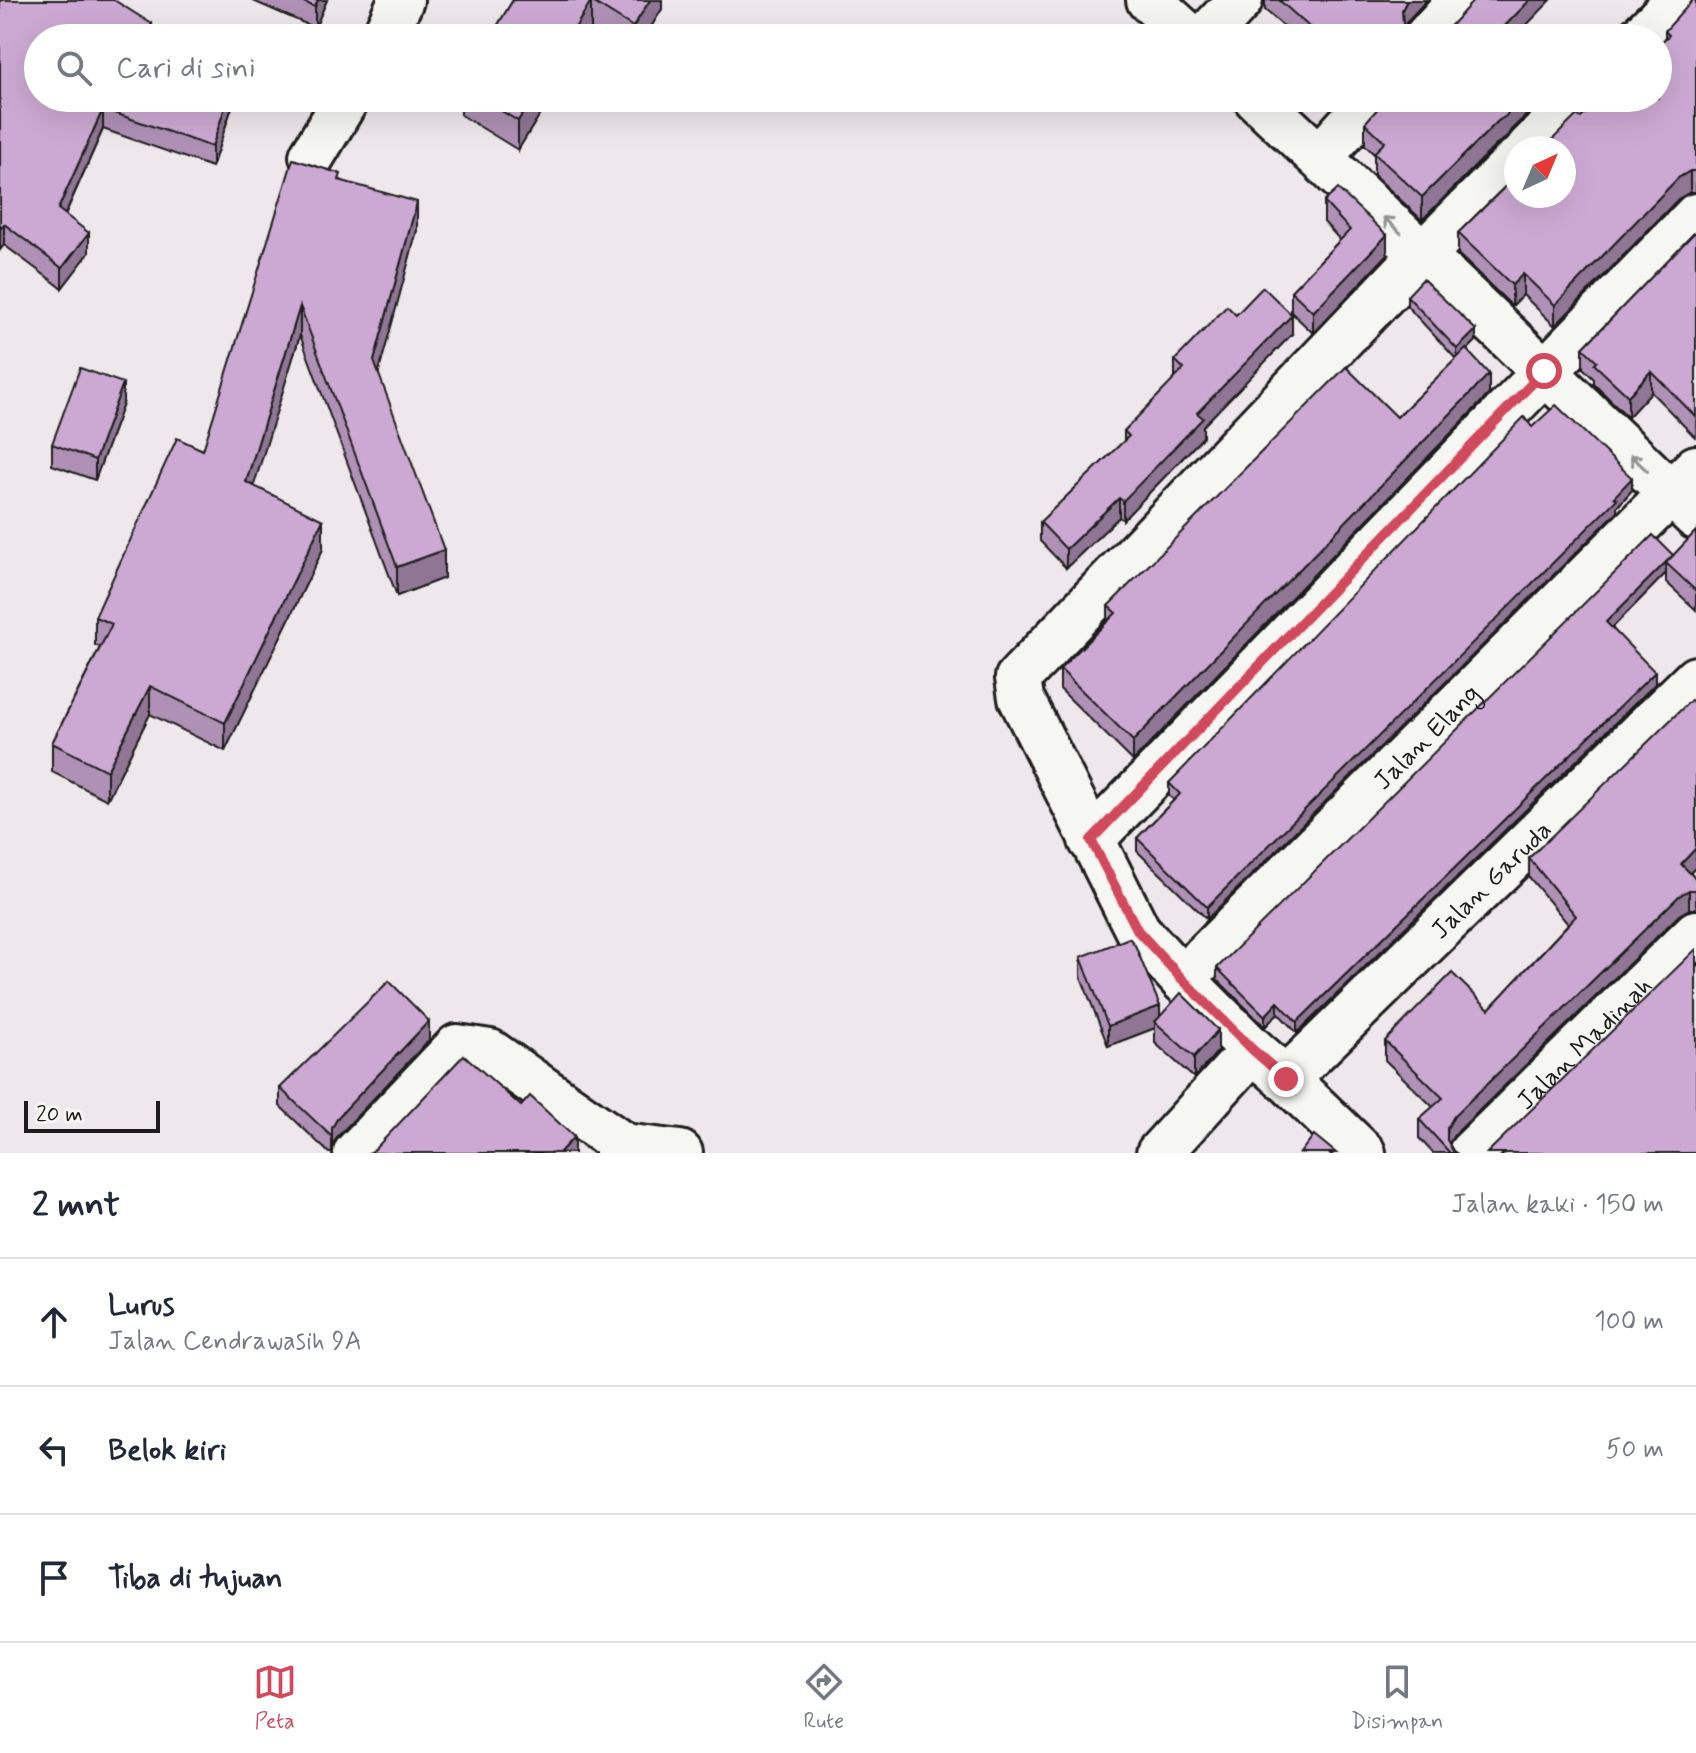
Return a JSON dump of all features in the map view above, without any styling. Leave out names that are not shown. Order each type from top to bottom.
[{"type":"street","points":[[390,24],[401,0]]},
{"type":"street","points":[[1149,0],[1176,24]]},
{"type":"street","points":[[1218,24],[1240,0]]},
{"type":"street","points":[[1439,24],[1460,0]]},
{"type":"street","points":[[1654,24],[1678,0]]},
{"type":"street","points":[[312,156],[339,112]]},
{"type":"street","points":[[1271,112],[1544,371],[1688,493]]},
{"type":"street","points":[[1320,157],[1360,112]]},
{"type":"street","points":[[1541,136],[1565,112]]},
{"type":"street","points":[[1363,1153],[1253,1050],[1138,931],[1021,698],[1018,678],[1422,254],[1504,173]]},
{"type":"street","points":[[1091,840],[1696,216]]},
{"type":"street","name":"Jalan Elang","points":[[1182,979],[1688,493]]},
{"type":"street","name":"Jalan Garuda","points":[[1286,1079],[1696,679]]},
{"type":"street","name":"Jalan Madinah","points":[[1471,1153],[1696,933]]},
{"type":"street","points":[[356,1153],[457,1047],[490,1052],[621,1149],[680,1153]]},
{"type":"street","points":[[1159,1153],[1253,1050]]},
{"type":"building","points":[[0,0],[114,0],[152,24],[24,24],[24,112],[102,112],[58,209],[89,233],[62,268],[4,224],[0,229]]},
{"type":"building","points":[[299,0],[318,0],[315,7]]},
{"type":"building","points":[[513,0],[650,0],[635,24],[628,24],[591,1],[577,24],[498,24]]},
{"type":"building","points":[[1279,0],[1407,0],[1402,10],[1403,24],[1306,24]]},
{"type":"building","points":[[1474,0],[1530,0],[1507,24],[1452,24]]},
{"type":"building","points":[[1696,0],[1696,171],[1678,178],[1555,305],[1523,274],[1512,285],[1458,233],[1504,188],[1504,208],[1576,208],[1576,136],[1556,136],[1577,115],[1581,118],[1587,112],[1672,112],[1672,24]]},
{"type":"building","points":[[112,112],[223,112],[212,147]]},
{"type":"building","points":[[503,112],[523,112],[518,121]]},
{"type":"building","points":[[1375,112],[1508,112],[1422,197],[1374,153],[1385,142],[1365,123]]},
{"type":"building","points":[[293,159],[341,174],[339,180],[417,202],[374,361],[444,550],[397,567],[300,306],[246,482],[323,520],[225,723],[150,686],[107,771],[52,743],[112,624],[95,617],[177,438],[203,450]]},
{"type":"building","points":[[1338,189],[1387,235],[1313,312],[1291,291],[1350,230],[1324,202]]},
{"type":"building","points":[[1696,231],[1695,416],[1651,371],[1628,396],[1594,364],[1597,361],[1583,348]]},
{"type":"building","points":[[1423,279],[1476,330],[1457,349],[1407,296]]},
{"type":"building","points":[[1263,287],[1292,315],[1197,413],[1203,418],[1123,501],[1119,498],[1066,549],[1040,522],[1129,436],[1124,431],[1184,369],[1175,360],[1227,306],[1236,315]]},
{"type":"building","points":[[1466,349],[1489,374],[1133,741],[1060,669],[1116,613],[1108,606],[1346,367],[1397,417]]},
{"type":"building","points":[[80,368],[123,383],[95,460],[52,444]]},
{"type":"building","points":[[1556,405],[1632,478],[1614,497],[1617,499],[1207,907],[1137,838],[1180,794],[1169,783],[1524,417],[1532,427]]},
{"type":"building","points":[[1696,531],[1696,591],[1666,563]]},
{"type":"building","points":[[1653,535],[1673,555],[1606,622],[1655,672],[1297,1022],[1278,1002],[1265,1016],[1217,968]]},
{"type":"building","points":[[1691,700],[1696,705],[1696,848],[1681,864],[1696,879],[1696,890],[1679,896],[1454,1116],[1447,1128],[1447,1140],[1456,1153],[1450,1153],[1419,1119],[1443,1098],[1385,1041],[1452,973],[1489,1009],[1576,916],[1529,858]]},
{"type":"building","points":[[1129,938],[1135,945],[1160,1006],[1108,1026],[1081,957]]},
{"type":"building","points":[[1696,949],[1696,1153],[1487,1153],[1488,1152]]},
{"type":"building","points":[[389,981],[429,1021],[338,1117],[332,1128],[332,1137],[280,1088]]},
{"type":"building","points":[[1181,993],[1218,1030],[1194,1057],[1155,1022]]},
{"type":"building","points":[[464,1055],[521,1106],[530,1096],[574,1137],[559,1153],[369,1153]]},
{"type":"building","points":[[1314,1135],[1336,1153],[1300,1153]]},
{"type":"route","points":[[1286,1079],[1182,979],[1138,931],[1091,840],[1544,371]]}]
